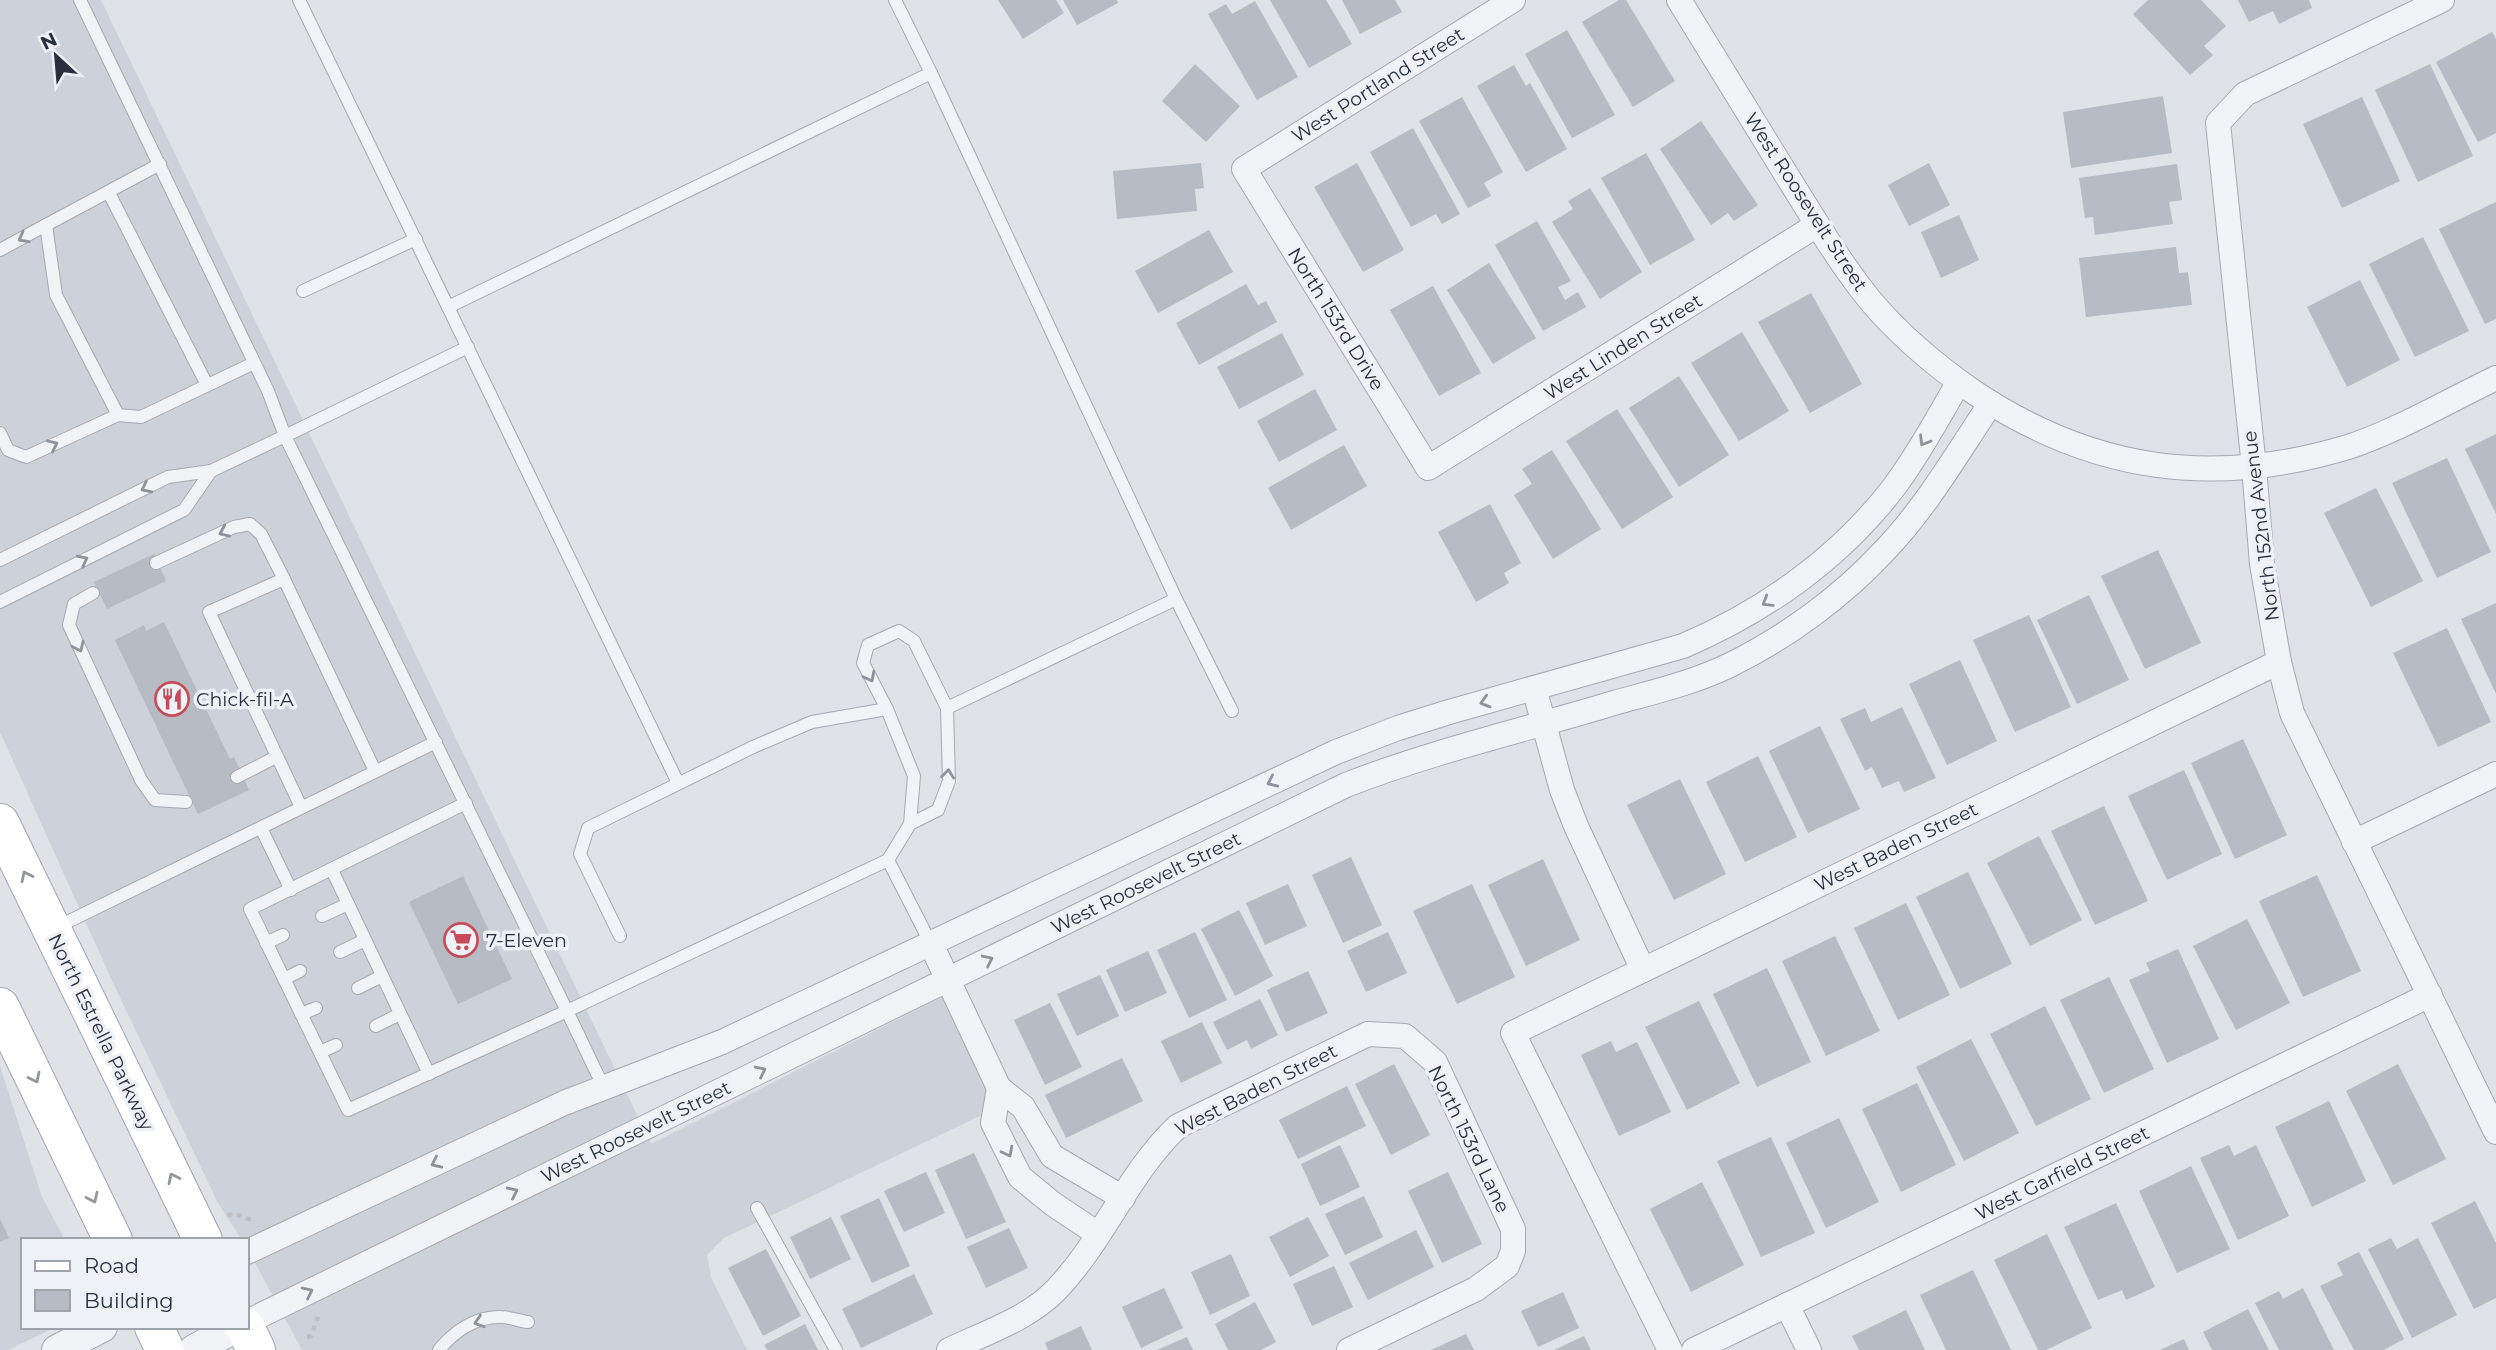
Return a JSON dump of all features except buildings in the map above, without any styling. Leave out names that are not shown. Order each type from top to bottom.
[{"type":"main road","name":"North Estrella Parkway","points":[[0,824],[202,1238]]},
{"type":"main road","points":[[0,1007],[112,1238]]},
{"type":"main road","points":[[155,1329],[164,1350]]},
{"type":"main road","points":[[246,1329],[256,1350]]},
{"type":"street","name":"West Portland Street","points":[[1244,169],[1513,0]]},
{"type":"street","name":"West Roosevelt Street","points":[[1679,0],[1817,225],[1869,298],[1903,337],[1959,382],[2044,433],[2108,456],[2154,465],[2204,469],[2254,467],[2350,446],[2496,378]]},
{"type":"street","name":"North 152nd Avenue","points":[[2442,0],[2245,94],[2218,123],[2262,564],[2279,662],[2292,713],[2496,1132]]},
{"type":"street","name":"North 153rd Drive","points":[[1244,169],[1428,468]]},
{"type":"street","name":"West Linden Street","points":[[1428,468],[1817,225]]},
{"type":"street","name":"West Roosevelt Street","points":[[248,1252],[565,1103],[722,1042],[1336,752],[1398,728],[1683,646],[1737,621],[1820,565],[1874,512],[1920,448],[1959,382]]},
{"type":"street","name":"West Roosevelt Street","points":[[248,1322],[1346,785],[1430,755],[1545,724],[1729,666],[1784,633],[1838,594],[1887,549],[1991,403]]},
{"type":"street","name":"West Baden Street","points":[[1670,1350],[1513,1032],[2279,662]]},
{"type":"street","points":[[1534,688],[1562,790],[1643,970]]},
{"type":"street","points":[[2354,842],[2496,774]]},
{"type":"street","points":[[931,944],[999,1088],[1023,1107],[1052,1156],[1123,1198]]},
{"type":"street","name":"West Garfield Street","points":[[1694,1350],[2430,995]]},
{"type":"street","name":"West Baden Street","points":[[949,1350],[1022,1316],[1055,1291],[1098,1234],[1157,1146],[1178,1126],[1368,1034],[1405,1036]]},
{"type":"street","name":"North 153rd Lane","points":[[1349,1350],[1476,1289],[1507,1266],[1513,1251],[1513,1229],[1434,1062],[1405,1036]]},
{"type":"street","points":[[999,1088],[993,1123],[1020,1177],[1098,1234]]},
{"type":"street","points":[[1033,1189],[1057,1159]]},
{"type":"street","points":[[1787,1305],[1809,1350]]},
{"type":"street","points":[[57,1350],[98,1329]]},
{"type":"street","points":[[194,1350],[232,1329]]},
{"type":"lane","points":[[80,0],[254,363],[285,436],[604,1088]]},
{"type":"lane","points":[[299,0],[678,783]]},
{"type":"lane","points":[[895,0],[1176,599],[1232,711]]},
{"type":"lane","points":[[449,307],[931,73]]},
{"type":"lane","points":[[0,250],[160,164]]},
{"type":"lane","points":[[109,193],[207,385]]},
{"type":"lane","points":[[46,225],[55,295],[118,415]]},
{"type":"lane","points":[[303,291],[416,239]]},
{"type":"lane","points":[[0,559],[169,477],[211,471],[468,347]]},
{"type":"lane","points":[[0,433],[8,450],[26,457],[118,415],[141,417],[254,363]]},
{"type":"lane","points":[[0,601],[184,510],[211,471]]},
{"type":"lane","points":[[156,563],[234,527],[250,524],[261,534],[375,771]]},
{"type":"lane","points":[[284,579],[208,612],[301,807]]},
{"type":"lane","points":[[93,593],[74,604],[69,625],[141,780],[155,800],[186,802]]},
{"type":"lane","points":[[947,708],[1176,599]]},
{"type":"lane","points":[[466,803],[250,909],[348,1110],[567,1011],[888,860],[910,824],[914,776],[887,709],[863,663],[868,645],[899,631],[914,641],[947,708],[948,781],[937,810],[910,824]]},
{"type":"lane","points":[[620,936],[580,854],[588,828],[753,747],[812,722],[887,709]]},
{"type":"lane","points":[[51,929],[436,742]]},
{"type":"lane","points":[[237,777],[276,757]]},
{"type":"lane","points":[[261,828],[291,890]]},
{"type":"lane","points":[[888,860],[931,944]]},
{"type":"lane","points":[[332,870],[429,1074]]},
{"type":"lane","points":[[322,916],[348,904]]},
{"type":"lane","points":[[266,943],[283,935]]},
{"type":"lane","points":[[340,952],[365,940]]},
{"type":"lane","points":[[284,979],[300,971]]},
{"type":"lane","points":[[358,988],[382,976]]},
{"type":"lane","points":[[301,1014],[316,1008]]},
{"type":"lane","points":[[376,1026],[400,1014]]},
{"type":"lane","points":[[320,1052],[336,1045]]},
{"type":"lane","points":[[757,1208],[836,1350]]},
{"type":"lane","points":[[439,1350],[450,1336],[475,1322],[499,1317],[528,1322]]},
{"type":"path","points":[[232,1213],[254,1222]]},
{"type":"path","points":[[307,1337],[310,1336],[318,1316]]},
{"type":"shaded area","points":[[0,0],[101,0],[651,1144],[950,993],[1005,1104],[724,1238],[707,1255],[711,1277],[747,1350],[302,1350],[248,1250],[248,1238],[241,1238],[218,1203],[114,985],[0,732]]},
{"type":"shaded area","points":[[0,1066],[42,1197],[64,1238],[21,1238],[21,1329],[52,1329],[8,1350],[0,1350]]},
{"type":"place","name":"Chick-fil-A","points":[[172,699]]},
{"type":"place","name":"7-Eleven","points":[[461,940]]}]
